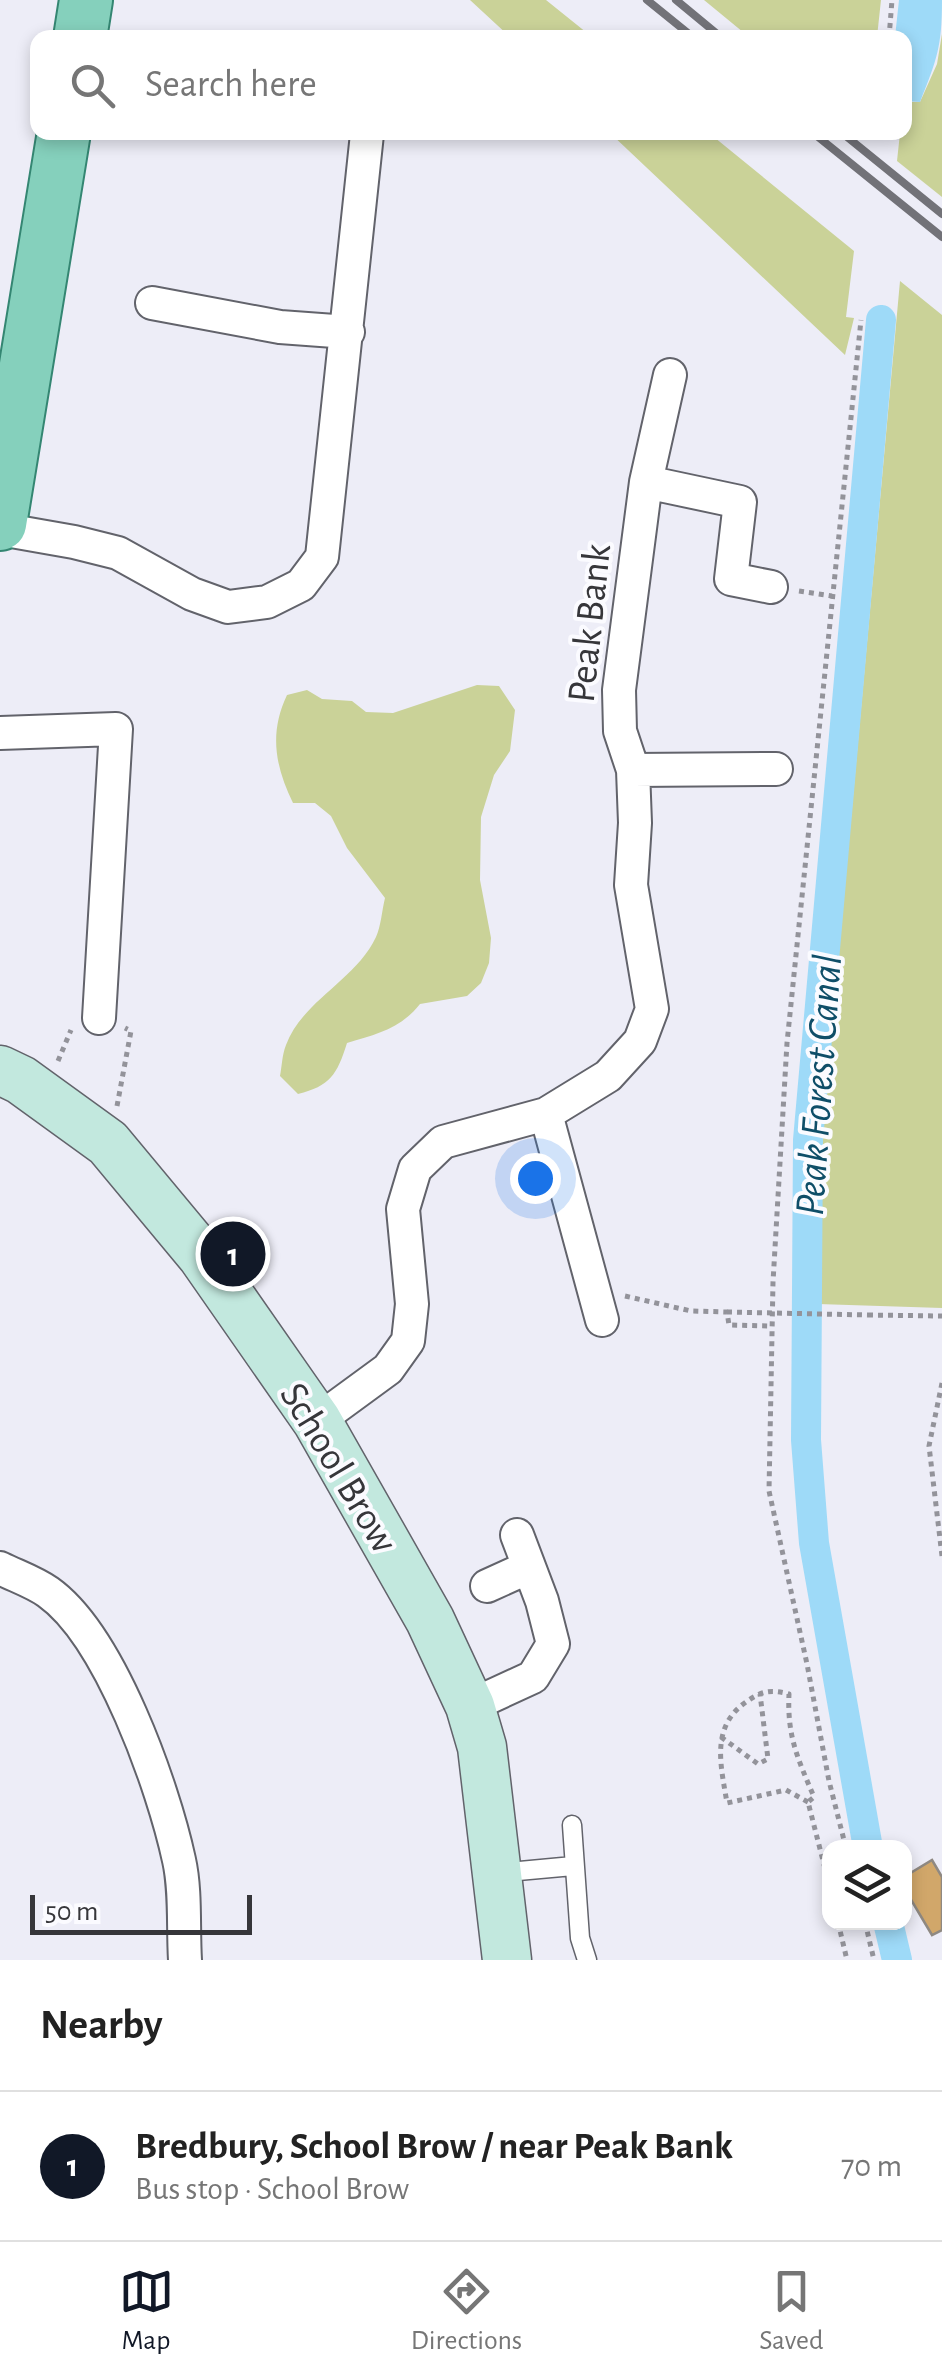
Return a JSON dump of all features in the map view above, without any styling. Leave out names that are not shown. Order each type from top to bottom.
[{"type":"main road","points":[[81,30],[86,0]]},
{"type":"main road","points":[[0,527],[63,140]]},
{"type":"main road","name":"School Brow","points":[[0,1070],[44,1096],[108,1143],[202,1256],[317,1421],[430,1620],[470,1706],[482,1747],[508,1960]]},
{"type":"street","points":[[0,527],[118,553],[192,594],[228,607],[266,602],[301,585],[322,557],[366,140]]},
{"type":"street","points":[[152,303],[280,327],[348,332]]},
{"type":"street","name":"Peak Bank","points":[[317,1421],[388,1369],[408,1341],[412,1304],[403,1209],[415,1169],[443,1142],[546,1114],[608,1076],[640,1041],[652,1009],[631,885],[633,770],[620,731],[619,690],[646,482],[670,374]]},
{"type":"street","points":[[646,482],[740,502],[731,578],[771,587]]},
{"type":"street","points":[[0,732],[116,729],[97,1018]]},
{"type":"street","points":[[633,770],[776,769]]},
{"type":"street","points":[[546,1114],[598,1304]]},
{"type":"street","points":[[470,1706],[533,1676],[553,1644],[517,1535]]},
{"type":"street","points":[[0,1568],[49,1592],[88,1632],[117,1684],[156,1784],[180,1862],[185,1960]]},
{"type":"street","points":[[487,1586],[530,1568]]},
{"type":"lane","points":[[572,1825],[580,1938],[587,1960]]},
{"type":"lane","points":[[496,1873],[574,1866]]},
{"type":"path","points":[[890,30],[892,0]]},
{"type":"path","points":[[844,1840],[769,1491],[772,1326],[787,1043],[860,320]]},
{"type":"path","points":[[44,1096],[74,1024],[97,1018],[132,1031],[108,1143]]},
{"type":"path","points":[[598,1304],[690,1311],[942,1316]]},
{"type":"path","points":[[727,1312],[729,1325],[772,1326]]},
{"type":"path","points":[[942,1383],[929,1446],[942,1556]]},
{"type":"path","points":[[808,1802],[814,1797],[792,1746],[788,1721],[790,1694],[773,1690],[731,1712],[718,1743],[727,1803],[786,1790],[808,1802],[822,1857]]},
{"type":"path","points":[[721,1737],[758,1764],[768,1759],[760,1694]]},
{"type":"path","points":[[840,1930],[847,1960]]},
{"type":"path","points":[[867,1930],[874,1960]]},
{"type":"green space","points":[[470,0],[546,0],[583,30],[502,30]]},
{"type":"green space","points":[[704,0],[881,0],[878,30],[740,30]]},
{"type":"green space","points":[[942,34],[942,197],[897,161],[899,140],[912,140],[912,102],[920,102],[937,64]]},
{"type":"green space","points":[[617,140],[718,140],[854,251],[846,317],[854,318],[845,355]]},
{"type":"green space","points":[[900,281],[942,315],[942,1308],[818,1304],[822,1136]]},
{"type":"green space","points":[[477,685],[499,686],[515,710],[510,751],[494,775],[481,817],[480,880],[491,938],[489,963],[481,983],[467,996],[420,1004],[396,1025],[347,1043],[331,1077],[298,1094],[280,1076],[286,1045],[304,1015],[367,952],[378,933],[385,898],[347,848],[331,816],[315,803],[293,803],[276,749],[278,723],[287,695],[307,690],[322,699],[352,701],[366,712],[393,713]]},
{"type":"water","points":[[899,0],[942,0],[937,52],[920,102],[912,101],[912,30],[896,30]]},
{"type":"building","points":[[932,1860],[942,1877],[942,1930],[932,1935],[912,1901],[912,1872]]},
{"type":"waterway","name":"Peak Forest Canal","points":[[867,1840],[814,1543],[806,1440],[808,1140],[881,320]]},
{"type":"waterway","name":"Peak Forest Canal","points":[[890,1930],[897,1960]]},
{"type":"railway","points":[[647,0],[684,30]]},
{"type":"railway","points":[[676,0],[712,30]]},
{"type":"railway","points":[[822,140],[942,237]]},
{"type":"railway","points":[[851,140],[942,214]]},
{"type":"place","name":"Bredbury, School Brow / near Peak Bank","points":[[233,1254]]}]
